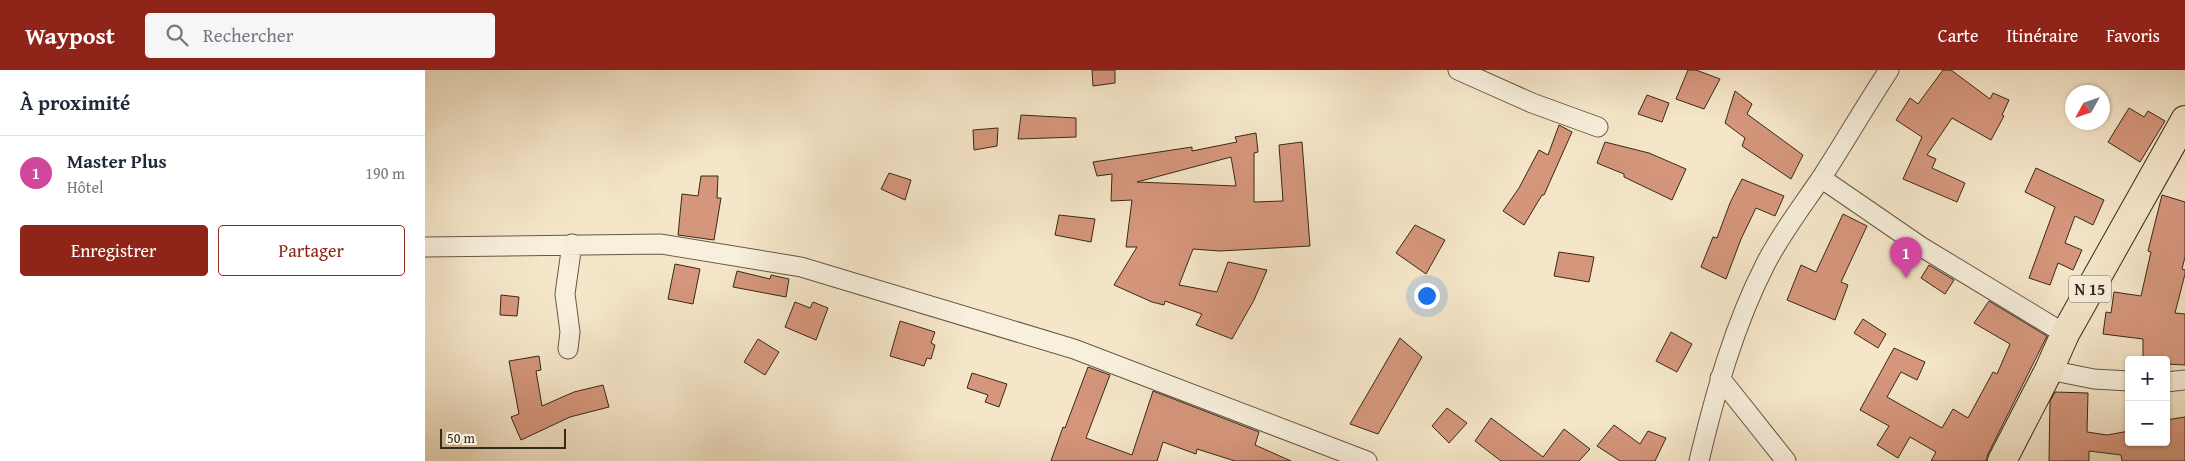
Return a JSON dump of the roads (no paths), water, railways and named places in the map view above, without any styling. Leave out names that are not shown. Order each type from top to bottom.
[{"type":"highway","name":"N 15","points":[[2002,461],[2049,370],[2065,334],[2185,120]]},
{"type":"street","points":[[1458,70],[1532,103],[1598,127]]},
{"type":"street","points":[[1699,461],[1720,378],[1749,299],[1766,262],[1794,215],[1821,178],[1889,70]]},
{"type":"street","points":[[1821,178],[1920,246],[2065,334]]},
{"type":"street","points":[[568,350],[570,332],[565,294],[572,244]]},
{"type":"street","points":[[425,247],[661,244],[801,267],[1074,349],[1367,461]]},
{"type":"street","points":[[2049,370],[2094,379],[2125,381]]},
{"type":"street","points":[[1720,378],[1786,461]]},
{"type":"street","points":[[2170,382],[2185,380]]},
{"type":"place","name":"Master Plus","points":[[1906,278]]}]
